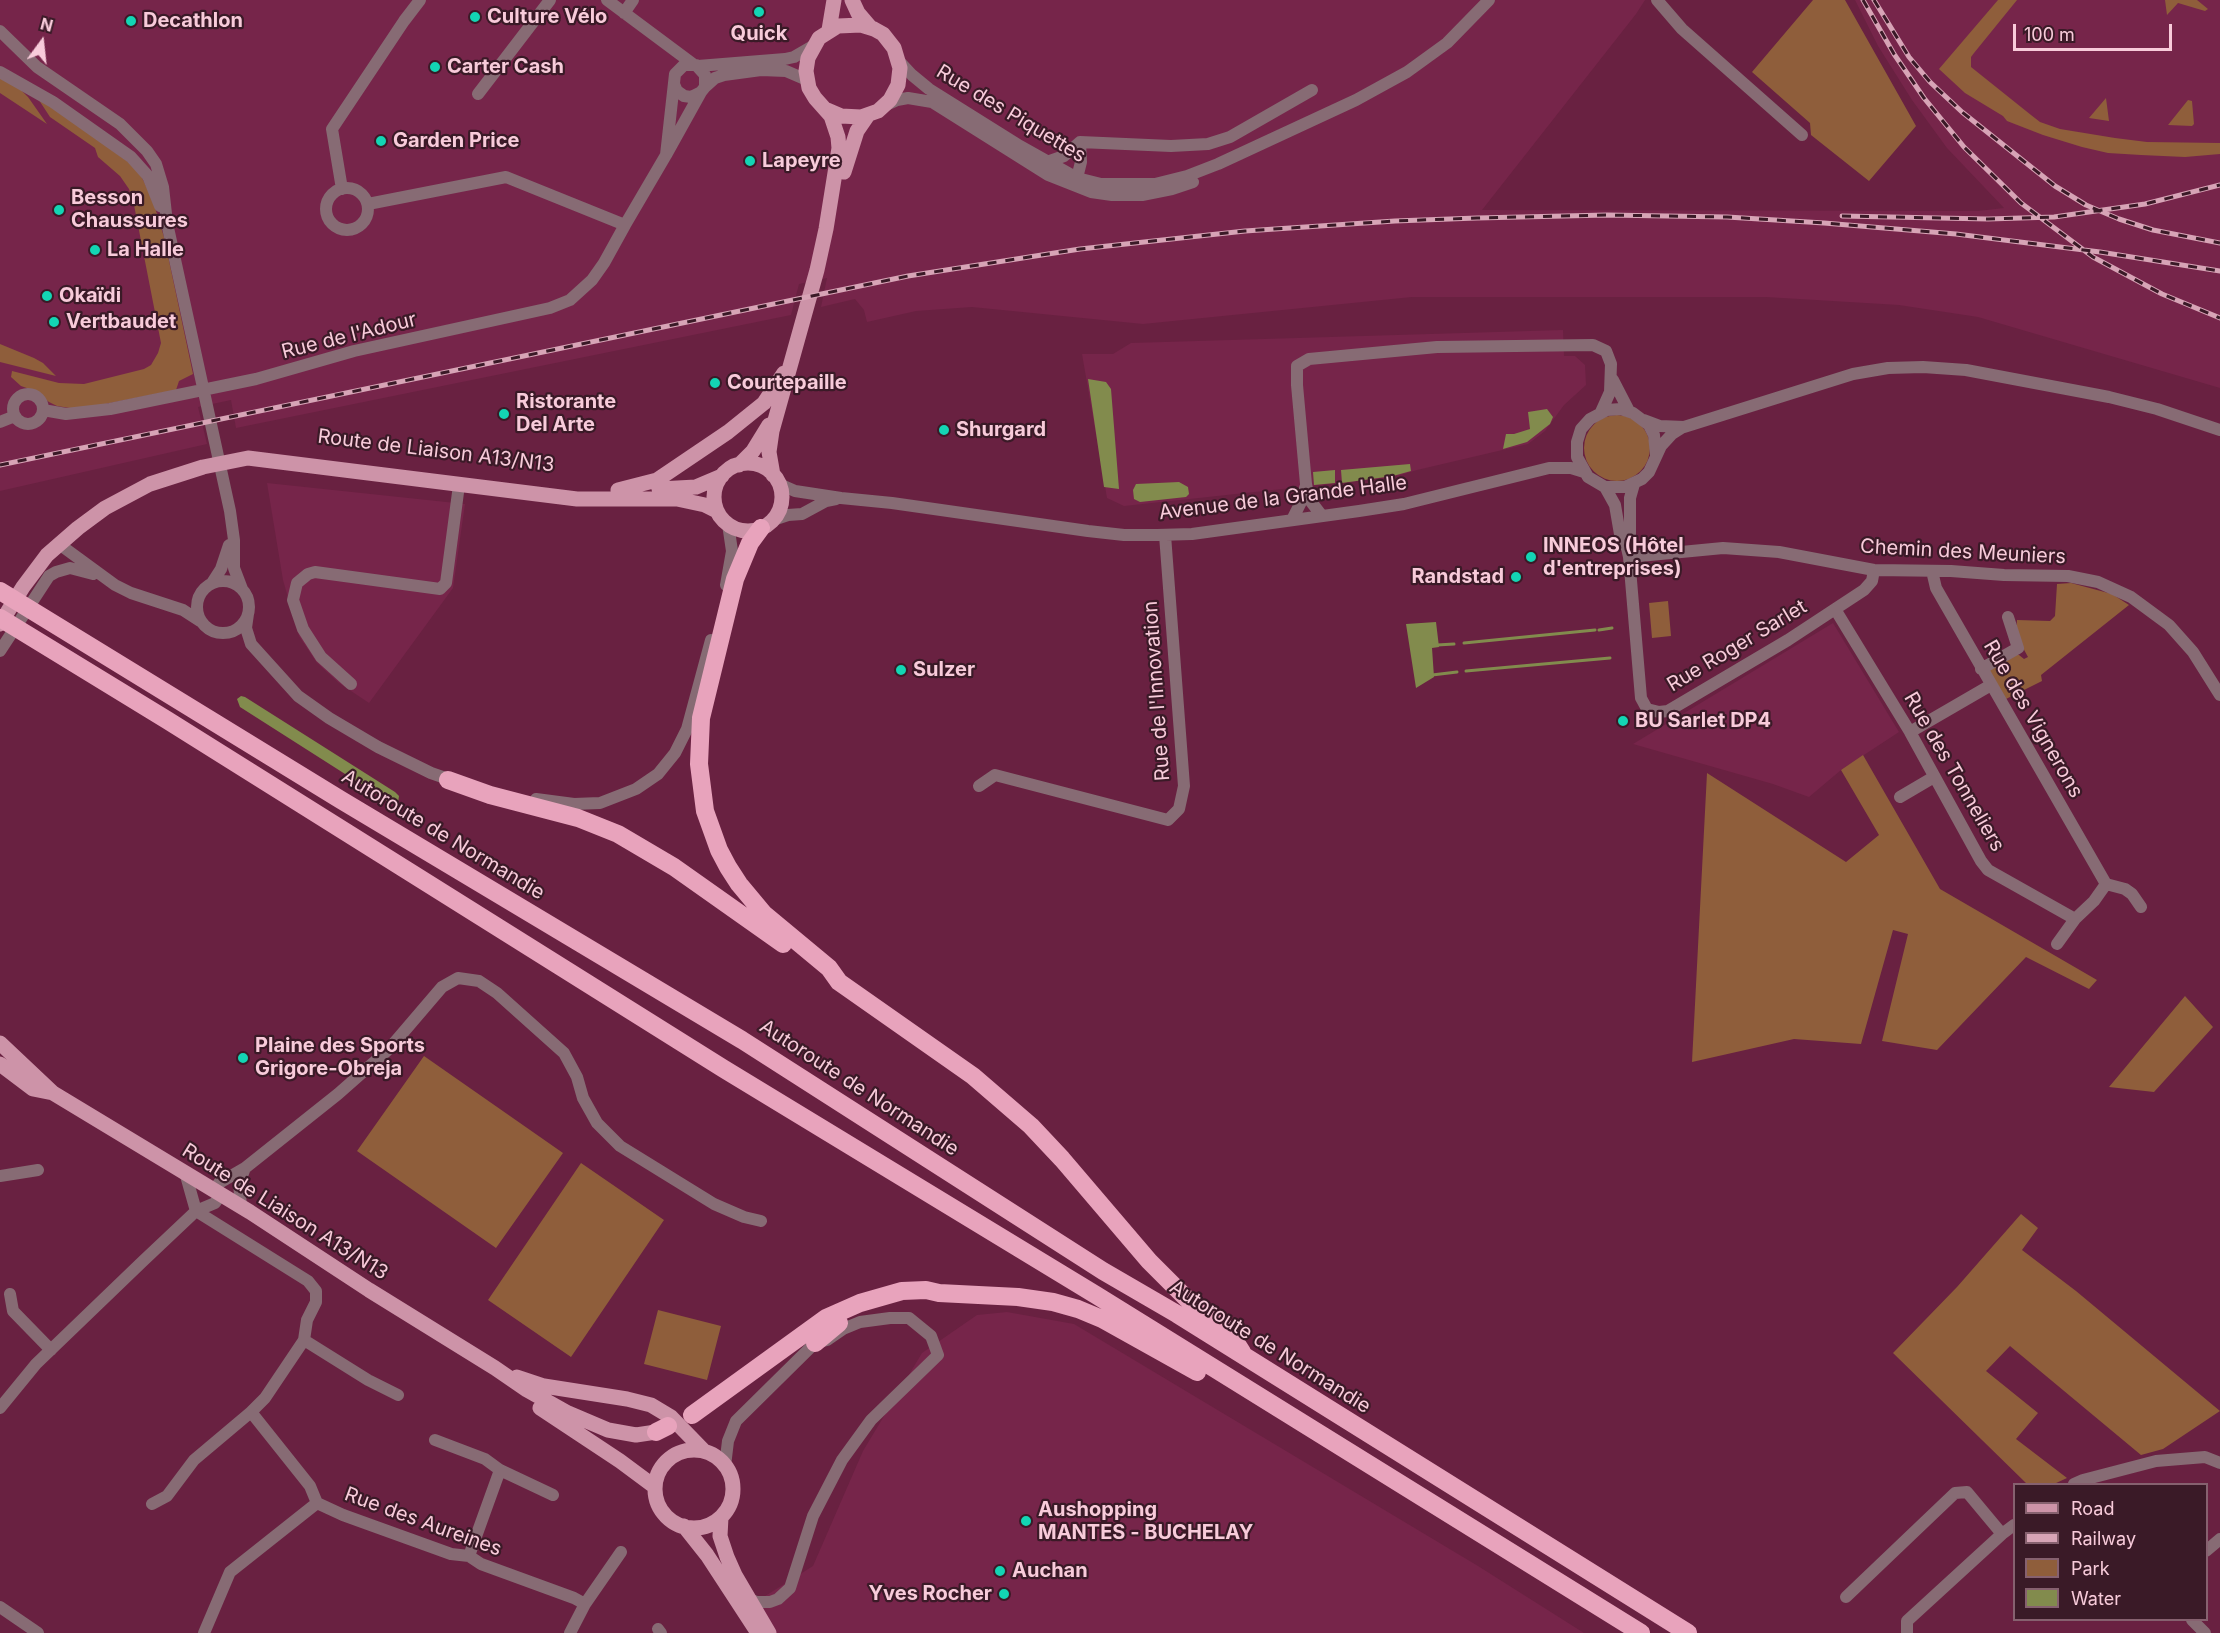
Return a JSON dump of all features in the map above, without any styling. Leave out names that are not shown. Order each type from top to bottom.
[{"type":"highway","points":[[767,524],[750,543],[735,579],[705,696],[699,741],[703,800],[710,829],[719,850],[739,884],[764,914],[829,968],[839,982]]},
{"type":"highway","name":"Autoroute de Normandie","points":[[0,591],[350,806],[745,1042],[1103,1271],[1688,1633]]},
{"type":"highway","points":[[0,618],[724,1070],[1096,1295],[1641,1633]]},
{"type":"highway","points":[[448,780],[490,795],[578,818],[632,841],[674,867],[972,1076],[1025,1120],[1167,1280],[1186,1298],[1228,1330],[1244,1357]]},
{"type":"highway","points":[[692,1415],[826,1318],[846,1308],[902,1291],[926,1290],[1053,1302],[1102,1319],[1205,1376],[1220,1373]]},
{"type":"highway","points":[[815,1343],[833,1327],[851,1316],[902,1298],[939,1293]]},
{"type":"main road","points":[[830,30],[834,0]]},
{"type":"main road","points":[[826,229],[859,126],[868,116],[886,105],[898,85],[899,61],[890,42],[870,27],[858,13],[852,0]]},
{"type":"main road","points":[[780,403],[758,444],[739,465],[728,470],[717,483],[714,495],[717,511],[728,524],[746,531],[767,524],[779,511],[782,501],[770,447],[817,270],[839,148],[836,128],[826,110],[813,95],[807,80],[807,62],[813,46],[830,30],[848,24],[870,27]]},
{"type":"main road","points":[[826,110],[849,118],[868,116]]},
{"type":"main road","points":[[618,490],[657,480],[728,432],[764,403],[791,363]]},
{"type":"main road","name":"Route de Liaison A13/N13","points":[[0,624],[34,571],[59,544],[105,508],[176,468],[193,461],[256,449],[544,486],[618,490],[696,487],[722,476]]},
{"type":"main road","name":"Route de Liaison A13/N13","points":[[150,484],[203,467],[248,458],[577,499],[677,499],[705,505],[717,511]]},
{"type":"main road","points":[[739,465],[757,465],[776,479]]},
{"type":"main road","points":[[0,1043],[53,1093]]},
{"type":"main road","points":[[0,1064],[33,1089],[53,1093]]},
{"type":"main road","name":"Route de Liaison A13/N13","points":[[53,1093],[241,1206],[369,1290],[495,1368]]},
{"type":"main road","points":[[369,1290],[376,1304],[620,1461],[655,1487]]},
{"type":"main road","points":[[495,1368],[546,1402],[600,1427],[636,1435],[665,1425]]},
{"type":"main road","points":[[495,1368],[544,1386],[627,1399],[651,1406],[665,1425],[689,1434],[704,1451]]},
{"type":"main road","points":[[687,1450],[704,1451],[712,1454],[726,1466],[732,1480],[732,1496],[730,1504],[721,1517],[707,1525],[692,1528],[664,1514],[657,1500],[655,1487],[660,1471],[671,1457],[687,1450]]},
{"type":"main road","points":[[721,1517],[722,1542],[735,1575],[769,1633]]},
{"type":"main road","points":[[684,1526],[707,1555],[758,1633]]},
{"type":"street","points":[[342,189],[332,129],[420,0]]},
{"type":"street","points":[[478,94],[550,0]]},
{"type":"street","points":[[607,0],[695,65],[705,75],[703,90]]},
{"type":"street","points":[[624,13],[633,0]]},
{"type":"street","name":"Rue des Piquettes","points":[[899,61],[929,89],[1077,178],[1101,184],[1155,184],[1187,176],[1250,149],[1356,100],[1407,72],[1447,43],[1490,0]]},
{"type":"street","points":[[1658,0],[1682,29],[1802,135]]},
{"type":"street","points":[[0,31],[37,67],[120,124],[147,151],[160,174],[167,223],[232,529],[234,568],[248,602],[246,628],[251,644],[298,696],[329,718],[378,747],[448,780],[539,800],[585,804],[600,803],[625,795],[658,774],[675,753],[687,729],[731,559],[732,545],[728,524]]},
{"type":"street","points":[[666,155],[674,101],[674,78],[681,66],[785,59],[794,57],[813,46]]},
{"type":"street","points":[[670,47],[677,91],[684,96],[691,97],[703,90],[715,78],[724,75],[766,70],[786,71],[807,80]]},
{"type":"street","points":[[0,72],[53,102],[131,157],[148,176],[167,223]]},
{"type":"street","name":"Rue de l'Adour","points":[[43,410],[81,414],[256,380],[370,347],[550,308],[570,300],[592,280],[604,263],[703,90]]},
{"type":"street","points":[[1047,162],[1064,156],[1080,142],[1171,146],[1208,144],[1230,137],[1312,90]]},
{"type":"street","name":"Rue des Piquettes","points":[[886,105],[897,100],[908,99],[932,102],[1018,158],[1064,182],[1091,192],[1112,195],[1142,195],[1206,177],[1250,149]]},
{"type":"street","points":[[1064,182],[1077,178],[1081,162],[1080,142]]},
{"type":"street","points":[[368,204],[506,177],[625,225]]},
{"type":"street","points":[[349,188],[361,193],[368,204],[367,218],[357,228],[343,230],[336,227],[327,217],[327,203],[336,192],[342,189],[349,188]]},
{"type":"street","points":[[1292,520],[1304,496],[1305,484],[1296,372],[1297,366],[1309,358],[1437,347],[1593,345],[1606,351],[1611,364],[1610,392],[1601,412]]},
{"type":"street","points":[[1684,427],[1660,426],[1629,411],[1614,409],[1601,412],[1585,424],[1577,442],[1577,458],[1584,472],[1593,481],[1605,487],[1615,489],[1634,484],[1649,472],[1656,455],[1668,438],[1684,427],[1853,374],[1888,368],[1923,367],[1966,370],[2109,397],[2157,409],[2220,430]]},
{"type":"street","points":[[1612,376],[1629,411]]},
{"type":"street","points":[[23,395],[37,397],[43,405],[39,420],[30,424],[21,422],[15,416],[14,406],[23,395]]},
{"type":"street","points":[[0,422],[15,416]]},
{"type":"street","points":[[1644,420],[1654,435],[1656,455]]},
{"type":"street","name":"Avenue de la Grande Halle","points":[[1549,468],[1568,455],[1577,442]]},
{"type":"street","name":"Avenue de la Grande Halle","points":[[776,479],[795,491],[841,498],[1097,532],[1124,535],[1165,535],[1192,534],[1404,504],[1549,468],[1571,468],[1584,472]]},
{"type":"street","points":[[1305,484],[1309,499],[1322,516]]},
{"type":"street","points":[[1628,552],[1629,503],[1634,484]]},
{"type":"street","points":[[351,684],[321,657],[303,629],[293,600],[297,583],[308,574],[315,572],[440,589],[446,583],[459,485]]},
{"type":"street","points":[[1605,487],[1616,505],[1621,540],[1628,552]]},
{"type":"street","points":[[767,524],[802,514],[826,501],[841,498]]},
{"type":"street","points":[[149,598],[183,600],[200,594],[219,574],[225,560],[232,529]]},
{"type":"street","name":"Rue de l'Innovation","points":[[979,786],[995,776],[1168,820],[1179,809],[1184,786],[1165,535]]},
{"type":"street","points":[[59,544],[102,578]]},
{"type":"street","name":"Chemin des Meuniers","points":[[1628,552],[1723,548],[1779,552],[1827,563],[1874,570],[2068,576],[2098,582],[2116,589],[2154,612],[2193,652],[2220,695]]},
{"type":"street","name":"Rue Roger Sarlet","points":[[1628,552],[1641,698],[1647,709],[1659,712],[1668,711],[1864,590],[1872,581],[1874,570]]},
{"type":"street","points":[[0,651],[42,585],[56,572],[70,568],[102,578],[131,593],[183,610],[212,631],[227,633],[240,626],[248,614]]},
{"type":"street","name":"Rue des Vignerons","points":[[1932,571],[1936,588],[2106,884]]},
{"type":"street","points":[[212,583],[225,581],[242,589]]},
{"type":"street","points":[[200,594],[196,608],[201,622]]},
{"type":"street","name":"Rue des Tonneliers","points":[[1835,609],[1910,732],[1981,861],[1988,870],[2075,919]]},
{"type":"street","points":[[1982,669],[2018,648],[2008,617]]},
{"type":"street","points":[[1910,732],[1991,685]]},
{"type":"street","points":[[1900,797],[1934,777]]},
{"type":"street","points":[[2057,944],[2075,919],[2094,901],[2106,884],[2132,894],[2142,907]]},
{"type":"street","points":[[0,1408],[25,1376],[196,1211],[215,1203],[219,1183],[245,1168],[338,1094],[389,1049],[442,987],[458,978],[479,981],[497,993],[564,1053],[577,1077],[583,1098],[597,1123],[620,1146],[714,1204],[761,1221]]},
{"type":"street","points":[[241,1206],[239,1184],[245,1168]]},
{"type":"street","points":[[0,1176],[38,1170]]},
{"type":"street","points":[[152,1504],[167,1496],[194,1460],[265,1398],[304,1340],[307,1320],[317,1297],[313,1286],[308,1281],[196,1211],[185,1172]]},
{"type":"street","points":[[10,1294],[13,1311],[51,1350]]},
{"type":"street","points":[[726,1466],[727,1448],[733,1427],[744,1410],[815,1343],[827,1340],[843,1329],[860,1322],[909,1318],[926,1331],[934,1342],[938,1355],[878,1412],[856,1437],[842,1460],[813,1516],[790,1588],[778,1599],[770,1602],[749,1599]]},
{"type":"street","points":[[304,1340],[368,1380],[398,1395]]},
{"type":"street","name":"Rue des Aureines","points":[[251,1412],[310,1486],[317,1503],[343,1515],[451,1554],[469,1556],[481,1564],[574,1598],[585,1605]]},
{"type":"street","points":[[435,1440],[485,1459],[500,1470],[553,1495]]},
{"type":"street","points":[[2078,1483],[2156,1461],[2205,1457],[2220,1463]]},
{"type":"street","points":[[469,1556],[500,1470]]},
{"type":"street","points":[[1846,1597],[1955,1493],[1967,1492],[2002,1534]]},
{"type":"street","points":[[204,1633],[230,1572],[317,1503]]},
{"type":"street","points":[[1907,1633],[1907,1621],[2013,1526]]},
{"type":"street","points":[[2208,1549],[2220,1539]]},
{"type":"street","points":[[570,1633],[585,1605],[621,1552]]},
{"type":"street","points":[[0,1607],[38,1633]]},
{"type":"street","points":[[2193,1621],[2205,1633]]},
{"type":"shaded area","points":[[0,0],[1645,0],[1482,210],[1978,211],[2004,208],[1947,148],[1912,100],[1878,46],[1855,0],[2220,0],[2220,388],[1978,317],[1899,305],[1766,297],[1412,297],[1143,324],[972,307],[916,311],[867,322],[864,310],[855,299],[821,307],[827,278],[799,284],[791,315],[236,428],[231,400],[198,407],[207,444],[0,491]]},
{"type":"shaded area","points":[[1563,330],[1564,356],[1575,356],[1585,365],[1586,385],[1564,405],[1545,431],[1528,444],[1394,477],[1124,506],[1107,498],[1082,354],[1113,354],[1131,343]]},
{"type":"shaded area","points":[[267,483],[465,504],[453,588],[369,703],[339,683],[317,663],[299,636],[283,580]]},
{"type":"shaded area","points":[[1833,623],[1899,732],[1841,770],[1809,797],[1773,784],[1633,744]]},
{"type":"shaded area","points":[[1007,1312],[1074,1324],[1478,1566],[1584,1633],[759,1633],[746,1608],[813,1566],[863,1451],[922,1353],[977,1315]]},
{"type":"green space","points":[[1813,0],[1845,0],[1916,126],[1869,181],[1811,135],[1810,123],[1752,72]]},
{"type":"green space","points":[[1998,0],[2017,0],[1971,57],[1971,67],[2040,122],[2060,129],[2147,142],[2220,143],[2220,154],[2185,157],[2141,155],[2108,153],[2082,147],[2007,121],[2003,116],[1965,93],[1939,69]]},
{"type":"green space","points":[[2165,0],[2197,0],[2208,9],[2205,11],[2178,3],[2167,15]]},
{"type":"green space","points":[[0,76],[16,85],[28,97],[47,124],[0,93]]},
{"type":"green space","points":[[35,94],[138,169],[153,201],[164,237],[193,374],[179,381],[176,390],[85,408],[70,408],[49,402],[35,391],[21,386],[11,377],[12,371],[59,383],[84,384],[144,369],[151,365],[161,343],[129,189],[120,176],[98,157],[95,148],[50,117]]},
{"type":"green space","points":[[2106,98],[2109,121],[2089,118]]},
{"type":"green space","points":[[2188,100],[2192,101],[2194,124],[2192,126],[2168,125]]},
{"type":"green space","points":[[0,344],[43,363],[56,376],[0,362]]},
{"type":"green space","points":[[1617,415],[1630,418],[1640,425],[1647,435],[1650,448],[1647,461],[1640,471],[1630,478],[1617,481],[1604,478],[1594,471],[1587,461],[1584,448],[1587,435],[1594,425],[1604,418]]},
{"type":"green space","points":[[2071,583],[2112,594],[2129,605],[2041,675],[2042,681],[2004,700],[1986,671],[2014,654],[2024,659],[2028,657],[2016,635],[2017,620],[2050,621],[2055,616],[2057,584]]},
{"type":"green space","points":[[1668,601],[1671,636],[1652,638],[1649,603]]},
{"type":"green space","points":[[1863,755],[1940,889],[2097,980],[2089,989],[2026,957],[1937,1050],[1882,1041],[1908,934],[1893,930],[1861,1044],[1794,1039],[1692,1062],[1707,773],[1846,862],[1879,835],[1841,770]]},
{"type":"green space","points":[[2185,996],[2213,1027],[2154,1092],[2109,1087]]},
{"type":"green space","points":[[424,1056],[563,1153],[496,1248],[357,1151]]},
{"type":"green space","points":[[581,1163],[664,1220],[571,1357],[488,1300]]},
{"type":"green space","points":[[2021,1214],[2038,1228],[2022,1250],[2076,1291],[2220,1411],[2163,1449],[2141,1455],[2010,1346],[1986,1371],[2038,1413],[2016,1439],[2067,1478],[2056,1483],[2026,1483],[1893,1353],[1957,1287]]},
{"type":"green space","points":[[658,1310],[721,1326],[707,1380],[644,1364]]},
{"type":"water","points":[[1088,379],[1106,382],[1111,389],[1119,489],[1104,487]]},
{"type":"water","points":[[1547,409],[1553,417],[1550,424],[1527,442],[1503,449],[1506,434],[1530,429],[1528,412]]},
{"type":"water","points":[[1410,464],[1411,471],[1393,476],[1342,483],[1341,470]]},
{"type":"water","points":[[1335,470],[1335,483],[1314,485],[1313,472]]},
{"type":"water","points":[[1179,482],[1188,487],[1189,494],[1186,497],[1140,502],[1134,499],[1133,490],[1136,484]]},
{"type":"water","points":[[1436,622],[1439,647],[1432,648],[1434,677],[1416,688],[1406,624]]},
{"type":"water","points":[[241,696],[395,792],[399,796],[398,803],[389,802],[240,707],[237,699]]},
{"type":"waterway","points":[[1599,630],[1612,628]]},
{"type":"waterway","points":[[1464,643],[1595,630]]},
{"type":"waterway","points":[[1437,645],[1454,644]]},
{"type":"waterway","points":[[1466,671],[1610,658]]},
{"type":"waterway","points":[[1432,675],[1457,672]]},
{"type":"railway","points":[[1863,0],[1894,54],[1924,98],[1964,147],[2021,203],[2093,257],[2162,294],[2220,318]]},
{"type":"railway","points":[[1874,0],[1909,57],[1930,82],[1962,112],[2055,186],[2086,205],[2119,219],[2153,230],[2220,243]]},
{"type":"railway","points":[[1842,216],[1988,219],[2054,217],[2145,204],[2220,185]]},
{"type":"railway","points":[[0,465],[908,276],[1080,249],[1245,231],[1477,218],[1607,215],[1727,217],[1956,234],[2100,252],[2220,271]]},
{"type":"place","name":"Quick","points":[[759,12]]},
{"type":"place","name":"Culture Vélo","points":[[475,17]]},
{"type":"place","name":"Decathlon","points":[[131,21]]},
{"type":"place","name":"Carter Cash","points":[[435,67]]},
{"type":"place","name":"Garden Price","points":[[381,141]]},
{"type":"place","name":"Lapeyre","points":[[750,161]]},
{"type":"place","name":"Besson Chaussures","points":[[59,210]]},
{"type":"place","name":"La Halle","points":[[95,250]]},
{"type":"place","name":"Okaïdi","points":[[47,296]]},
{"type":"place","name":"Vertbaudet","points":[[54,322]]},
{"type":"place","name":"Courtepaille","points":[[715,383]]},
{"type":"place","name":"Ristorante Del Arte","points":[[504,414]]},
{"type":"place","name":"Shurgard","points":[[944,430]]},
{"type":"place","name":"INNEOS (Hôtel d'entreprises)","points":[[1531,557]]},
{"type":"place","name":"Randstad","points":[[1516,577]]},
{"type":"place","name":"Sulzer","points":[[901,670]]},
{"type":"place","name":"BU Sarlet DP4","points":[[1623,721]]},
{"type":"place","name":"Plaine des Sports Grigore-Obreja","points":[[243,1058]]},
{"type":"place","name":"Aushopping MANTES - BUCHELAY","points":[[1026,1521]]},
{"type":"place","name":"Auchan","points":[[1000,1571]]},
{"type":"place","name":"Yves Rocher","points":[[1004,1594]]}]
